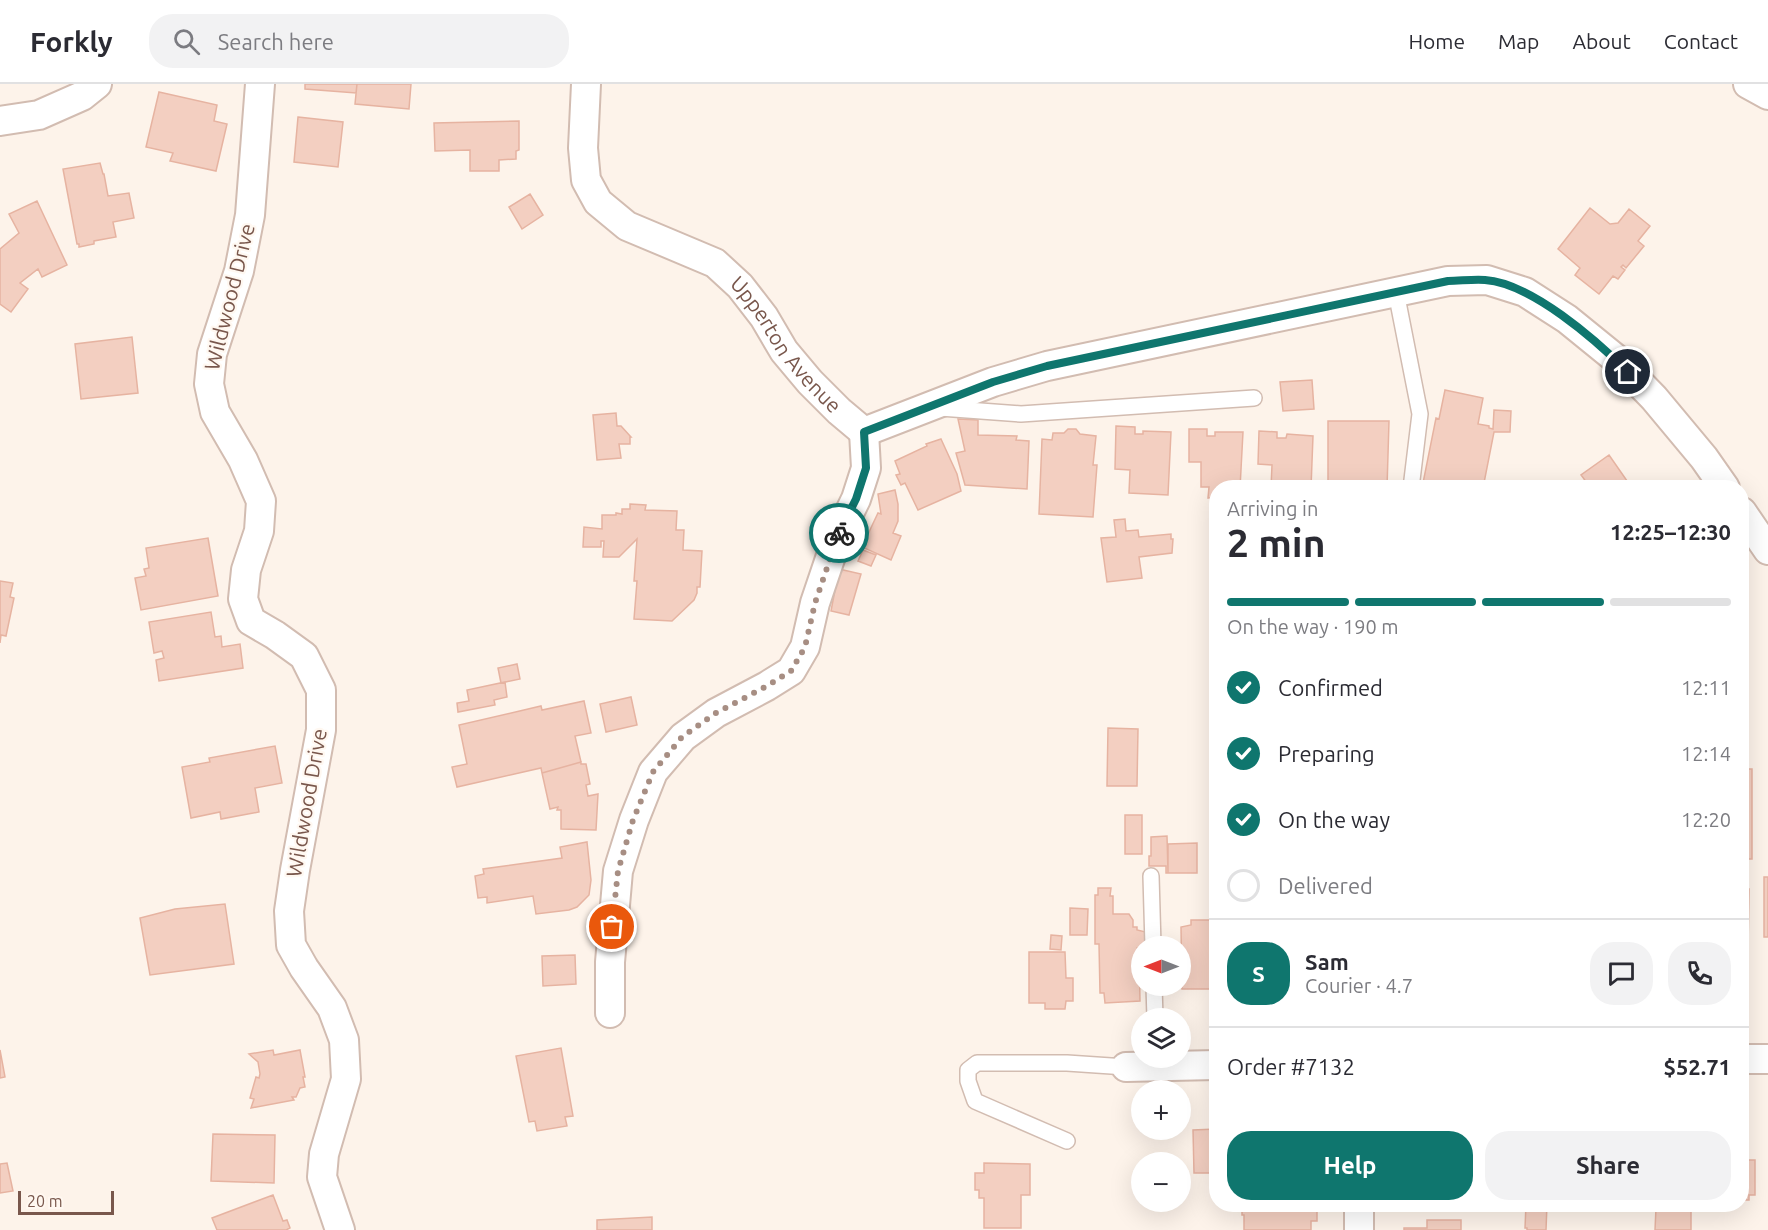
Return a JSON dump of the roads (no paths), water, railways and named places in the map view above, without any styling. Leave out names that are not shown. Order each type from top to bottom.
[{"type":"street","points":[[0,121],[39,115],[82,96],[97,84]]},
{"type":"street","name":"Wildwood Drive","points":[[260,84],[250,215],[239,271],[212,354],[209,384],[215,412],[243,460],[261,501],[259,531],[246,570],[243,599],[251,621],[275,634],[304,656],[321,690],[321,730],[289,911],[291,945],[332,1008],[344,1040],[346,1080],[324,1154],[322,1177],[340,1230]]},
{"type":"street","name":"Upperton Avenue","points":[[586,84],[583,148],[586,180],[598,202],[627,226],[714,263],[740,286],[764,317],[784,351],[810,382],[864,432]]},
{"type":"street","points":[[1748,84],[1768,95]]},
{"type":"street","points":[[610,1012],[610,962],[618,871],[633,820],[653,772],[682,737],[716,713],[791,671],[805,647],[815,603],[837,538],[856,499],[866,468],[864,432],[993,382],[1047,366],[1448,281],[1487,280],[1525,292],[1567,319],[1615,358],[1654,398],[1719,480]]},
{"type":"street","points":[[1749,522],[1768,550]]},
{"type":"street","points":[[1749,1059],[1768,1059]]},
{"type":"street","points":[[1191,1064],[1209,1065]]},
{"type":"street","points":[[1126,1067],[1131,1066]]},
{"type":"street","points":[[1359,1212],[1359,1230]]},
{"type":"lane","points":[[1396,292],[1419,414],[1412,480]]},
{"type":"lane","points":[[929,407],[1021,414],[1254,398]]},
{"type":"lane","points":[[1151,876],[1153,936]]},
{"type":"lane","points":[[1067,1141],[975,1101],[968,1081],[968,1070],[977,1063],[1067,1063],[1126,1067]]}]
